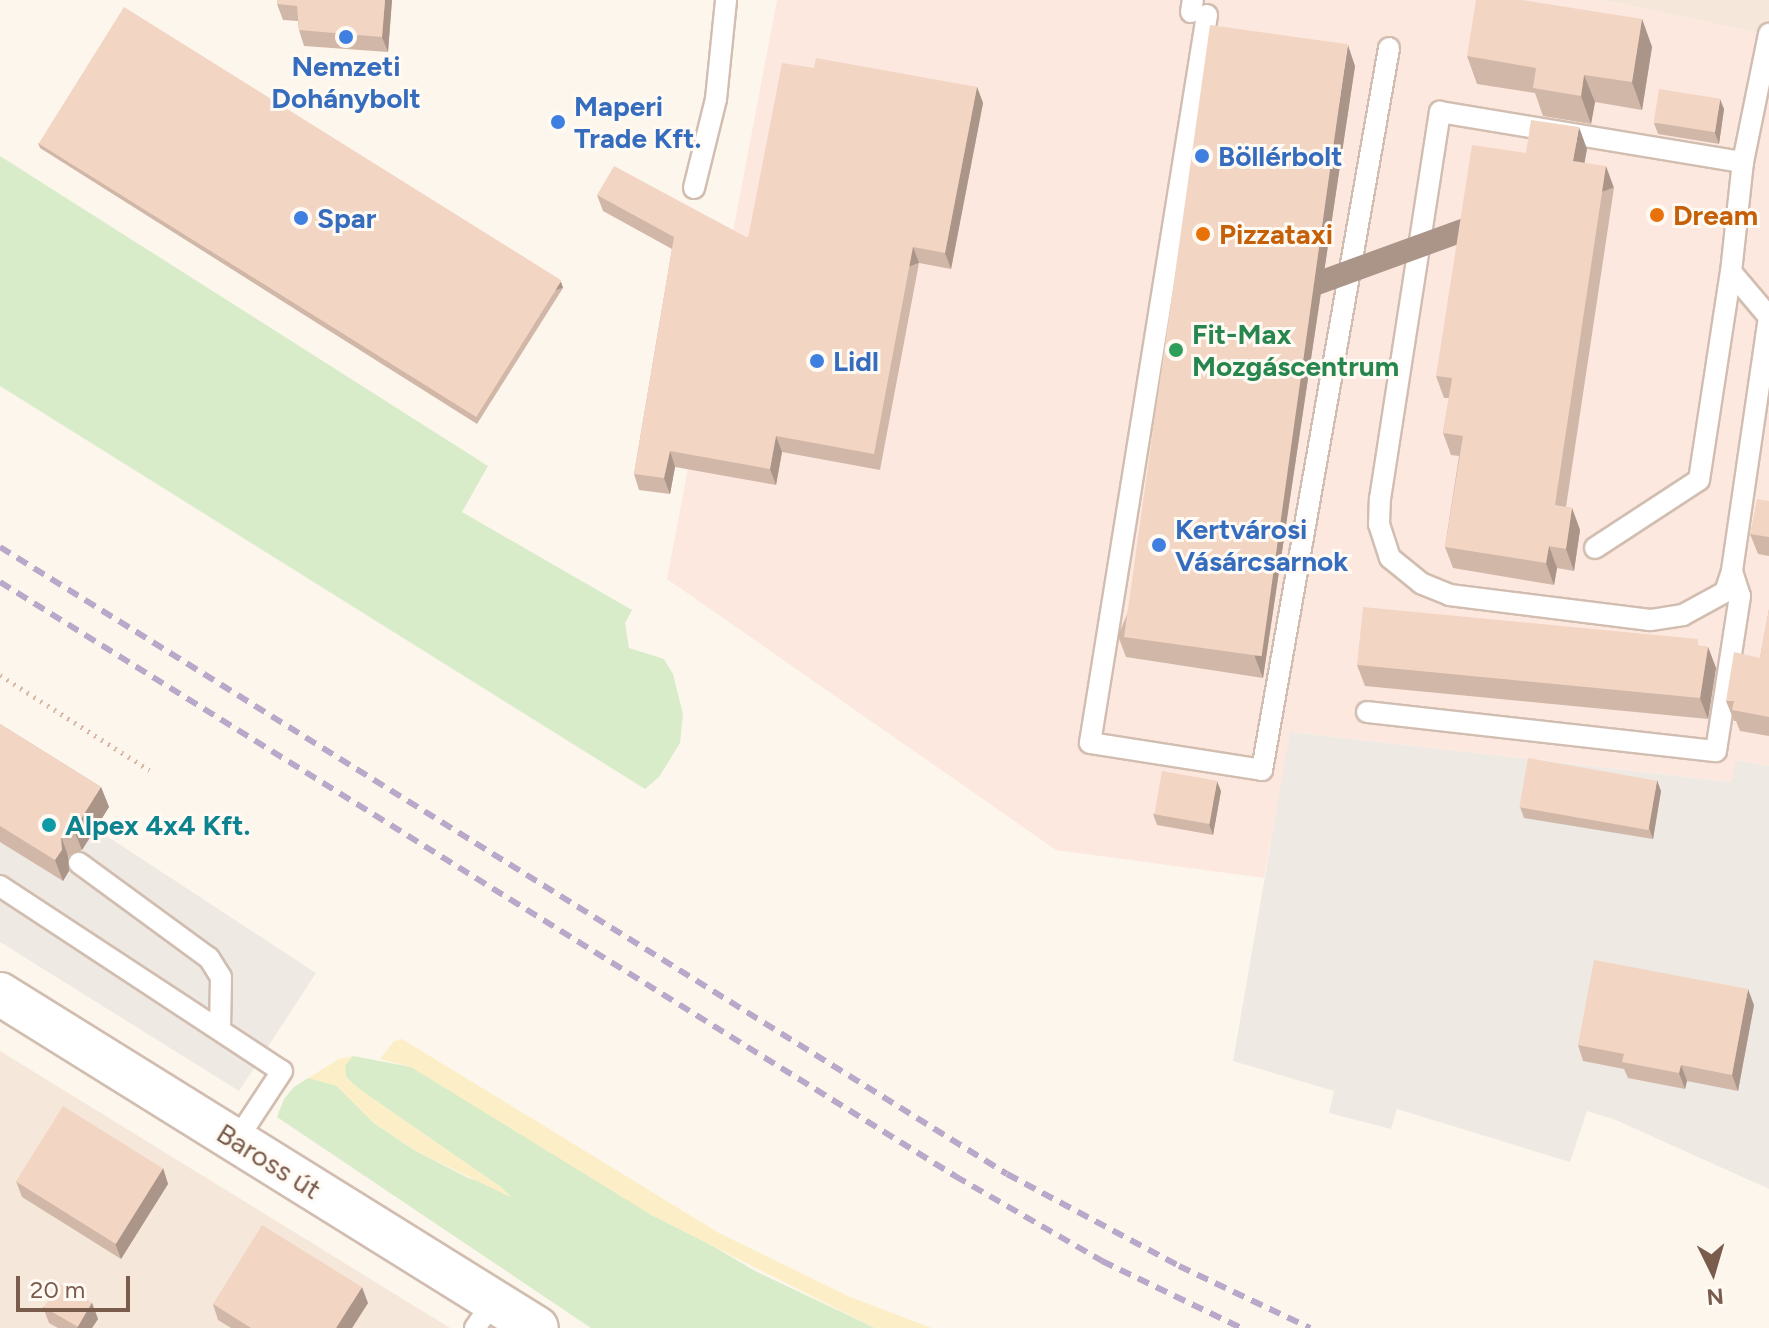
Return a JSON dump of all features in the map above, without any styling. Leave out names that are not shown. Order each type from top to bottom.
[{"type":"street","name":"Baross út","points":[[0,994],[236,1141],[484,1314],[537,1328]]},
{"type":"lane","points":[[694,188],[716,99],[726,0]]},
{"type":"lane","points":[[1197,9],[1090,743],[1262,770],[1389,48]]},
{"type":"lane","points":[[1595,548],[1699,480],[1731,272],[1743,162],[1769,34]]},
{"type":"lane","points":[[1731,272],[1769,317],[1732,571],[1725,592],[1683,615],[1650,620],[1450,595],[1421,583],[1390,558],[1379,524],[1440,112],[1743,162]]},
{"type":"lane","points":[[1367,712],[1716,751],[1740,596],[1732,571]]},
{"type":"lane","points":[[79,863],[209,958],[221,977],[220,1030]]},
{"type":"lane","points":[[0,886],[282,1071],[236,1141]]},
{"type":"path","points":[[0,675],[149,770]]},
{"type":"shaded area","points":[[777,0],[1602,0],[1769,35],[1769,766],[1737,760],[1732,782],[1291,732],[1264,878],[1056,850],[667,579]]},
{"type":"shaded area","points":[[1602,0],[1769,0],[1769,35]]},
{"type":"shaded area","points":[[1290,732],[1731,782],[1736,760],[1769,766],[1769,1189],[1616,1120],[1587,1111],[1570,1162],[1397,1109],[1391,1129],[1329,1113],[1334,1091],[1233,1061]]},
{"type":"shaded area","points":[[0,766],[316,973],[239,1091],[0,942]]},
{"type":"shaded area","points":[[0,1051],[450,1328],[0,1328]]},
{"type":"green space","points":[[0,156],[488,466],[462,512],[632,610],[625,623],[629,648],[664,659],[673,674],[683,714],[680,743],[659,777],[645,789],[0,386]]},
{"type":"green space","points":[[353,1056],[411,1067],[755,1271],[875,1328],[591,1328],[277,1117],[284,1099],[294,1087],[308,1078],[323,1080],[337,1086],[374,1123],[414,1150],[468,1178],[502,1188],[359,1089],[346,1077],[345,1065]]},
{"type":"sand","points":[[402,1039],[719,1233],[850,1297],[932,1328],[875,1328],[653,1216],[411,1067],[380,1059],[394,1041]]},
{"type":"sand","points":[[353,1056],[345,1065],[346,1077],[359,1089],[512,1198],[414,1150],[374,1123],[337,1086],[308,1078],[339,1059]]},
{"type":"building","points":[[277,0],[385,0],[382,37],[299,30],[297,6],[277,4]]},
{"type":"building","points":[[1476,0],[1522,0],[1642,19],[1632,82],[1584,75],[1581,96],[1533,88],[1536,68],[1467,56]]},
{"type":"building","name":"Spar","points":[[124,7],[562,280],[476,417],[39,144]]},
{"type":"building","points":[[1210,25],[1348,44],[1262,656],[1124,637]]},
{"type":"building","name":"Lidl","points":[[816,58],[977,87],[945,253],[913,247],[874,454],[776,436],[770,469],[670,451],[664,478],[634,474],[674,237],[597,195],[614,166],[748,238],[782,63],[814,68]]},
{"type":"building","points":[[1659,89],[1720,99],[1715,132],[1654,123]]},
{"type":"building","points":[[1531,120],[1579,127],[1573,161],[1606,166],[1555,505],[1572,508],[1566,549],[1549,546],[1546,563],[1445,547],[1463,436],[1443,433],[1452,378],[1436,376],[1472,145],[1526,153]]},
{"type":"building","points":[[1757,499],[1769,501],[1769,537],[1750,534]]},
{"type":"building","points":[[1363,607],[1698,639],[1698,645],[1708,647],[1700,698],[1357,665]]},
{"type":"building","points":[[1769,609],[1769,717],[1732,710],[1734,701],[1726,701],[1734,652],[1760,658]]},
{"type":"building","name":"Alpex 4x4 Kft.","points":[[0,724],[101,787],[74,830],[61,836],[62,850],[55,860],[0,826]]},
{"type":"building","points":[[1528,758],[1657,781],[1648,830],[1519,807]]},
{"type":"building","points":[[1162,771],[1217,781],[1210,824],[1154,814]]},
{"type":"building","points":[[1594,960],[1748,989],[1732,1075],[1681,1065],[1679,1073],[1622,1062],[1624,1054],[1578,1045]]},
{"type":"building","points":[[63,1106],[163,1169],[116,1244],[16,1181]]},
{"type":"building","points":[[262,1225],[362,1287],[336,1328],[251,1328],[213,1304]]},
{"type":"building","points":[[58,1283],[92,1302],[78,1327],[44,1307]]},
{"type":"railway","points":[[0,547],[1007,1174],[1179,1266],[1310,1328]]},
{"type":"railway","points":[[0,582],[955,1176],[1102,1261],[1241,1328]]},
{"type":"place","name":"Nemzeti Dohánybolt","points":[[346,37]]},
{"type":"place","name":"Maperi Trade Kft.","points":[[558,122]]},
{"type":"place","name":"Böllérbolt","points":[[1202,156]]},
{"type":"place","name":"Dream","points":[[1657,215]]},
{"type":"place","name":"Spar","points":[[301,218]]},
{"type":"place","name":"Pizzataxi","points":[[1203,234]]},
{"type":"place","name":"Fit-Max Mozgáscentrum","points":[[1176,350]]},
{"type":"place","name":"Lidl","points":[[817,361]]},
{"type":"place","name":"Kertvárosi Vásárcsarnok","points":[[1159,545]]},
{"type":"place","name":"Alpex 4x4 Kft.","points":[[49,825]]}]
